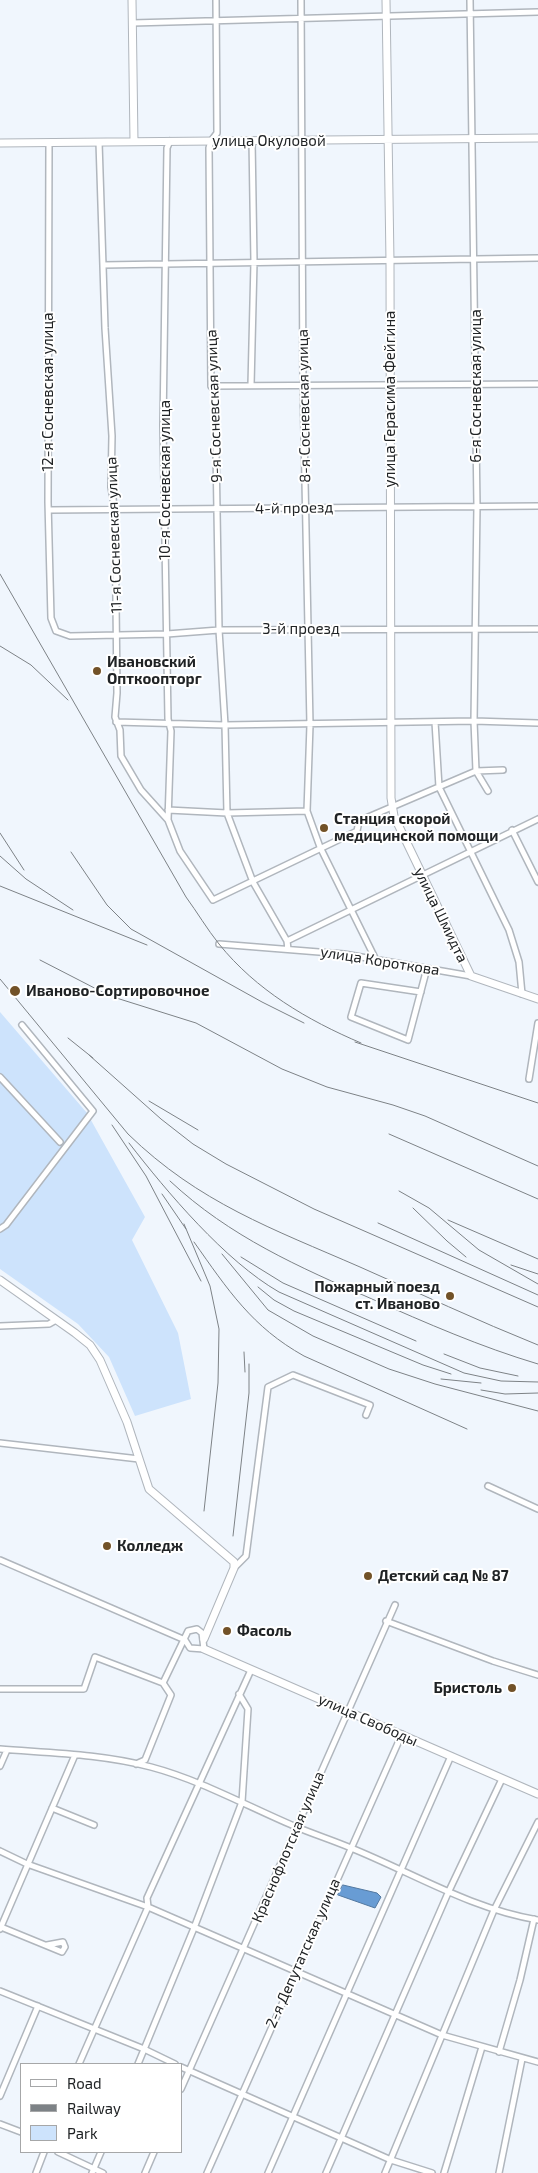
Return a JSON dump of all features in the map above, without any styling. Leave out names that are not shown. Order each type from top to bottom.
[{"type":"street","points":[[132,0],[134,141]]},
{"type":"street","name":"9-я Сосневская улица","points":[[216,0],[217,133],[211,141],[211,386],[215,392],[219,630],[225,725],[227,814],[253,882],[287,941]]},
{"type":"street","name":"8-я Сосневская улица","points":[[301,0],[303,384],[310,726],[307,812]]},
{"type":"street","name":"улица Герасима Фейгина","points":[[386,0],[390,261],[391,798]]},
{"type":"street","name":"6-я Сосневская улица","points":[[470,0],[477,506],[474,722],[476,771]]},
{"type":"street","points":[[132,23],[216,19],[386,17],[538,12]]},
{"type":"street","name":"улица Окуловой","points":[[0,143],[538,138]]},
{"type":"street","points":[[251,385],[254,262],[252,140]]},
{"type":"street","name":"10-я Сосневская улица","points":[[168,820],[171,731],[169,724],[163,425],[167,175],[170,141]]},
{"type":"street","name":"11-я Сосневская улица","points":[[99,142],[112,436],[111,487],[115,511],[118,693],[115,717],[121,756],[141,790],[168,820],[180,851],[213,900],[253,882]]},
{"type":"street","name":"12-я Сосневская улица","points":[[49,143],[51,618],[56,631],[64,634]]},
{"type":"street","points":[[103,265],[538,258]]},
{"type":"street","points":[[211,386],[390,383],[538,384]]},
{"type":"street","name":"4-й проезд","points":[[50,510],[217,510],[305,506],[390,508],[538,506]]},
{"type":"street","name":"3-й проезд","points":[[64,634],[117,635],[219,630],[391,628],[538,629]]},
{"type":"street","points":[[117,722],[310,726],[435,722],[538,723]]},
{"type":"street","points":[[435,722],[439,787],[509,930],[519,962],[522,994]]},
{"type":"street","points":[[253,882],[320,847],[357,831],[360,821],[476,771],[504,770]]},
{"type":"street","points":[[476,771],[488,790]]},
{"type":"street","name":"улица Шмидта","points":[[391,798],[392,808],[422,876],[471,976]]},
{"type":"street","points":[[168,810],[227,814],[307,812],[320,847],[376,960]]},
{"type":"street","points":[[288,949],[287,941],[538,819]]},
{"type":"street","points":[[512,830],[538,882]]},
{"type":"street","name":"улица Короткова","points":[[219,944],[288,949],[427,968],[471,976],[538,999]]},
{"type":"street","points":[[421,992],[361,982],[351,1017],[408,1040],[421,992],[427,968]]},
{"type":"street","points":[[529,1079],[538,1023]]},
{"type":"street","points":[[0,1229],[6,1225],[93,1110],[22,1025]]},
{"type":"street","points":[[0,1077],[60,1142]]},
{"type":"street","points":[[0,1280],[90,1346],[100,1360],[127,1422],[149,1489],[234,1562],[234,1568]]},
{"type":"street","points":[[0,1326],[49,1324],[56,1320]]},
{"type":"street","points":[[0,1560],[185,1640],[190,1648],[200,1648],[234,1568],[246,1556],[268,1387],[294,1375],[370,1405],[366,1415]]},
{"type":"street","points":[[0,1444],[139,1459]]},
{"type":"street","points":[[488,1486],[538,1509]]},
{"type":"street","name":"Краснофлотская улица","points":[[182,2088],[386,1621],[395,1605]]},
{"type":"street","points":[[386,1621],[493,1661],[538,1675]]},
{"type":"street","points":[[163,1683],[188,1632],[194,1629],[200,1630],[204,1639]]},
{"type":"street","name":"улица Свободы","points":[[200,1648],[538,1794]]},
{"type":"street","points":[[0,1689],[84,1689],[95,1657],[163,1683],[171,1695],[145,1760],[136,1764]]},
{"type":"street","points":[[79,2063],[148,1907],[147,1898],[251,1670]]},
{"type":"street","points":[[138,2063],[194,1928],[242,1802],[248,1709],[239,1694]]},
{"type":"street","name":"2-я Депутатская улица","points":[[207,2173],[294,1973],[402,1734]]},
{"type":"street","points":[[0,1750],[75,1755],[122,1761],[152,1768],[198,1784],[296,1827],[351,1848],[448,1893],[494,1910],[536,1920],[499,2052]]},
{"type":"street","points":[[0,1766],[7,1750]]},
{"type":"street","points":[[47,1945],[1,1928],[75,1755]]},
{"type":"street","points":[[268,2173],[451,1756]]},
{"type":"street","points":[[326,2173],[448,1893],[502,1779]]},
{"type":"street","points":[[52,1808],[94,1825]]},
{"type":"street","points":[[385,2173],[494,1910],[538,1822]]},
{"type":"street","points":[[0,1851],[27,1864],[148,1907],[294,1973],[442,2035],[538,2062]]},
{"type":"street","points":[[0,1991],[144,2049],[173,2063]]},
{"type":"street","points":[[0,2096],[38,2006]]},
{"type":"street","points":[[444,2173],[482,2047]]},
{"type":"street","points":[[499,2173],[522,2059]]},
{"type":"street","points":[[182,2068],[391,2160],[432,2173]]},
{"type":"street","points":[[0,2124],[20,2132]]},
{"type":"street","points":[[36,2173],[44,2153]]},
{"type":"street","points":[[60,2153],[93,2171],[103,2173]]},
{"type":"street","points":[[93,2171],[101,2153]]},
{"type":"street","points":[[145,2173],[154,2153]]},
{"type":"green space","points":[[0,1012],[87,1113],[145,1217],[132,1240],[178,1333],[191,1399],[135,1416],[109,1357],[78,1324],[0,1269]]},
{"type":"water","points":[[343,1885],[377,1893],[381,1897],[375,1908],[338,1895]]},
{"type":"railway","points":[[0,574],[186,897],[215,938],[249,976],[284,1002],[302,1014],[361,1043]]},
{"type":"railway","points":[[0,646],[31,665],[68,700]]},
{"type":"railway","points":[[0,833],[24,870]]},
{"type":"railway","points":[[71,852],[107,905],[131,929],[262,1002],[304,1023]]},
{"type":"railway","points":[[0,856],[26,879],[73,910]]},
{"type":"railway","points":[[0,886],[147,945]]},
{"type":"railway","points":[[40,960],[110,996],[196,1023],[282,1069],[327,1087],[425,1116],[538,1166]]},
{"type":"railway","points":[[0,979],[128,1134],[182,1179],[238,1212],[267,1226],[538,1345]]},
{"type":"railway","points":[[68,1038],[93,1058]]},
{"type":"railway","points":[[355,1042],[538,1103]]},
{"type":"railway","points":[[89,1055],[161,1119],[193,1144],[226,1164],[314,1209],[538,1307]]},
{"type":"railway","points":[[149,1101],[198,1130]]},
{"type":"railway","points":[[112,1125],[146,1176],[201,1281]]},
{"type":"railway","points":[[389,1134],[538,1199]]},
{"type":"railway","points":[[129,1143],[179,1204],[218,1244],[238,1263],[279,1292],[464,1373],[501,1381],[538,1382]]},
{"type":"railway","points":[[170,1181],[193,1201],[241,1235],[292,1262],[433,1326],[538,1364]]},
{"type":"railway","points":[[399,1191],[429,1208],[479,1250],[538,1284]]},
{"type":"railway","points":[[162,1194],[186,1229]]},
{"type":"railway","points":[[413,1208],[466,1257]]},
{"type":"railway","points":[[448,1220],[538,1259]]},
{"type":"railway","points":[[378,1223],[538,1295]]},
{"type":"railway","points":[[184,1224],[210,1286],[219,1329],[218,1383],[204,1511]]},
{"type":"railway","points":[[194,1242],[242,1306],[255,1320],[286,1345],[304,1356],[467,1429]]},
{"type":"railway","points":[[222,1254],[268,1310],[313,1336],[389,1369],[435,1384],[538,1411]]},
{"type":"railway","points":[[241,1257],[283,1283],[416,1341]]},
{"type":"railway","points":[[511,1265],[538,1274]]},
{"type":"railway","points":[[258,1287],[274,1300],[294,1311],[423,1365],[451,1374]]},
{"type":"railway","points":[[244,1352],[245,1372]]},
{"type":"railway","points":[[444,1354],[480,1368],[518,1376]]},
{"type":"railway","points":[[233,1536],[249,1393],[249,1364]]},
{"type":"railway","points":[[441,1379],[481,1383]]},
{"type":"railway","points":[[481,1390],[505,1394],[538,1393]]},
{"type":"place","name":"Ивановский Опткоопторг","points":[[97,671]]},
{"type":"place","name":"Станция скорой медицинской помощи","points":[[324,828]]},
{"type":"place","name":"Иваново-Сортировочное","points":[[15,991]]},
{"type":"place","name":"Пожарный поезд ст. Иваново","points":[[450,1296]]},
{"type":"place","name":"Колледж","points":[[107,1546]]},
{"type":"place","name":"Детский сад № 87","points":[[368,1576]]},
{"type":"place","name":"Фасоль","points":[[227,1631]]},
{"type":"place","name":"Бристоль","points":[[512,1688]]}]
